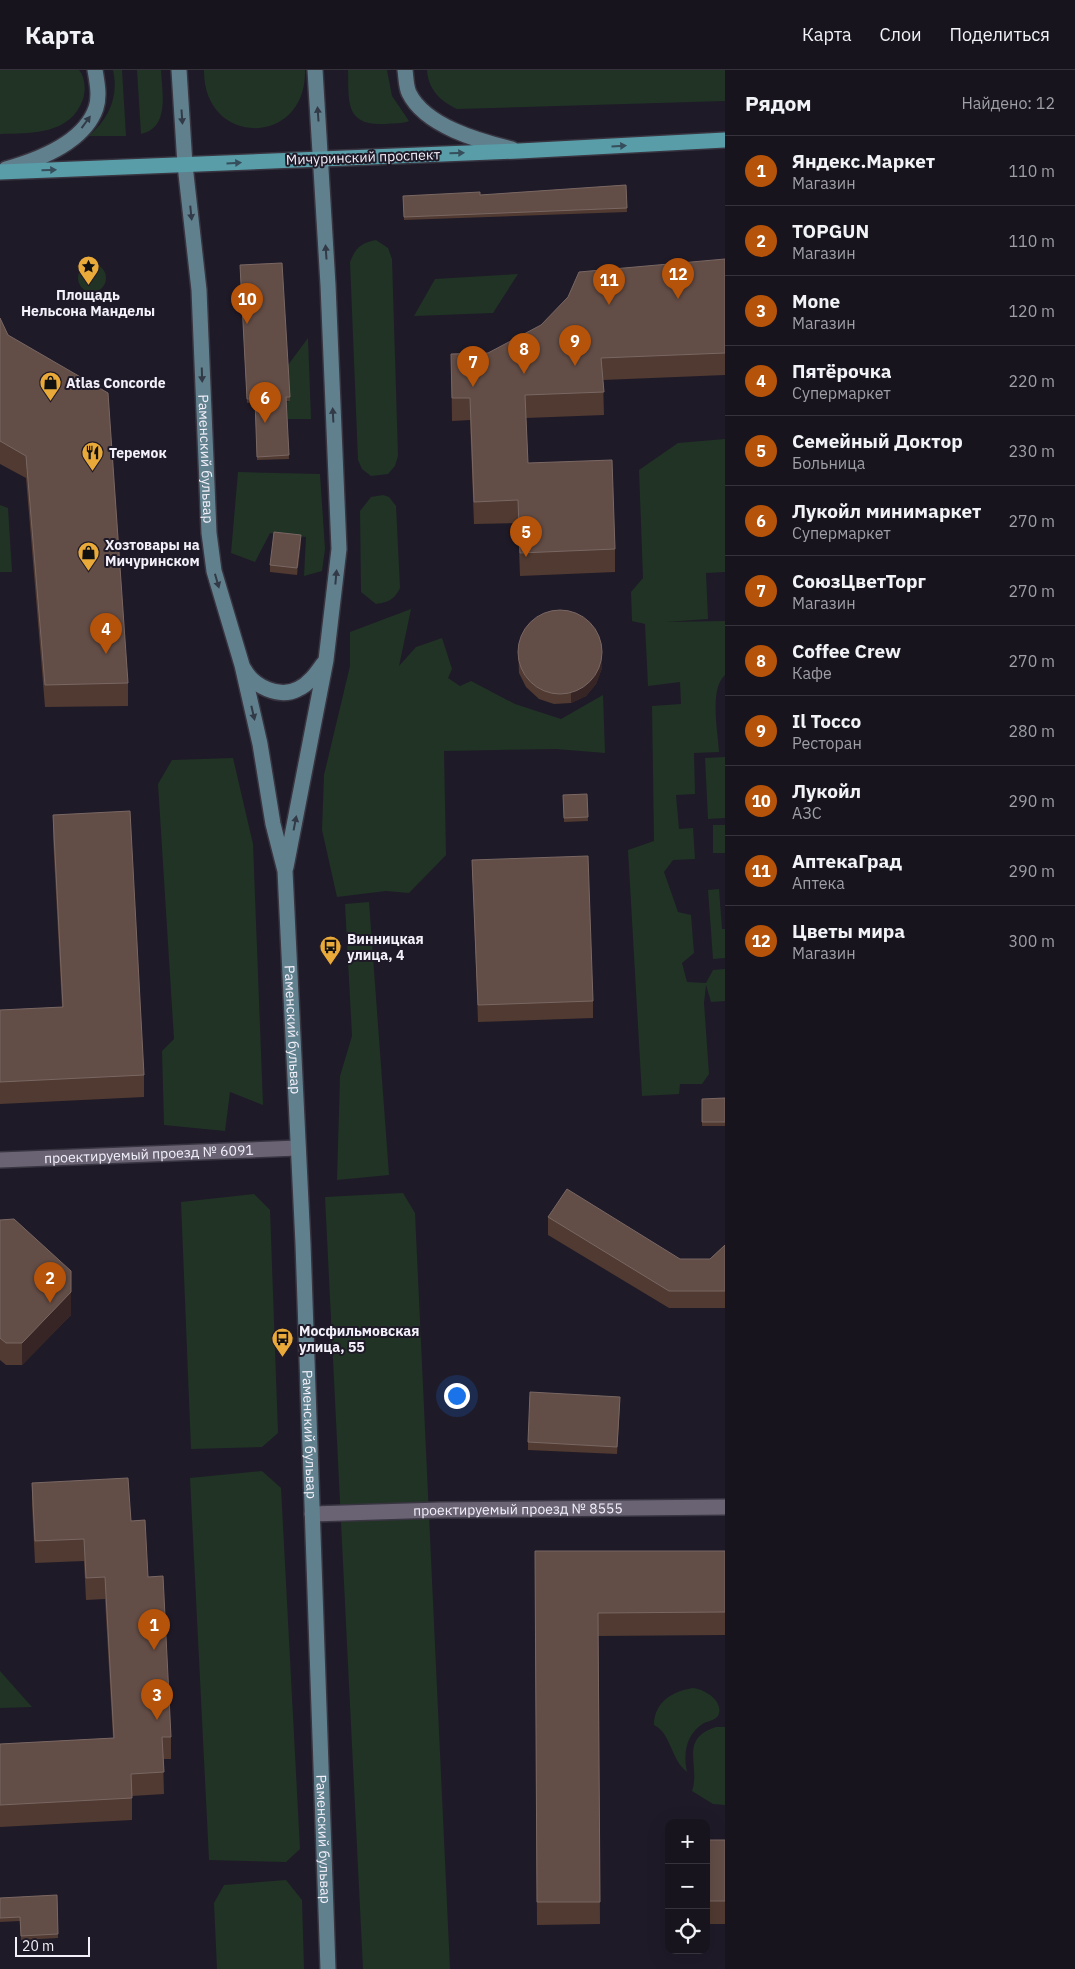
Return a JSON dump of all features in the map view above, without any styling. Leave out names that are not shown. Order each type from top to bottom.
[{"type":"main road","name":"Мичуринский проспект","points":[[0,171],[519,151],[725,140]]},
{"type":"street","points":[[0,171],[28,163],[49,153],[69,141],[85,126],[96,108],[98,90],[94,70]]},
{"type":"street","name":"Раменский бульвар","points":[[179,70],[185,165],[199,290],[209,532],[214,571],[242,665],[260,744],[273,824],[285,871],[298,1148],[328,1969]]},
{"type":"street","name":"Раменский бульвар","points":[[285,871],[326,660],[339,549],[314,70]]},
{"type":"street","points":[[405,70],[409,93],[421,108],[439,123],[475,140],[519,151]]},
{"type":"street","points":[[242,665],[249,677],[261,687],[281,692],[297,690],[314,678],[326,660]]},
{"type":"street","name":"проектируемый проезд № 6091","points":[[0,1160],[298,1148]]},
{"type":"street","name":"проектируемый проезд № 8555","points":[[312,1514],[440,1510],[725,1507]]},
{"type":"green space","points":[[0,70],[79,70],[83,76],[83,99],[77,111],[60,126],[37,132],[0,134]]},
{"type":"green space","points":[[113,70],[122,70],[126,136],[89,136],[102,122],[111,106],[115,89]]},
{"type":"green space","points":[[137,70],[161,70],[163,98],[160,117],[156,125],[141,134]]},
{"type":"green space","points":[[204,70],[305,70],[301,95],[290,113],[274,124],[255,128],[236,125],[220,114],[208,96]]},
{"type":"green space","points":[[348,70],[387,70],[392,96],[409,121],[404,123],[372,124],[362,121],[356,116],[349,101]]},
{"type":"green space","points":[[427,70],[725,70],[725,101],[457,109],[440,98],[432,89]]},
{"type":"green space","points":[[376,240],[388,248],[392,259],[398,456],[395,466],[388,474],[371,476],[362,469],[358,460],[350,262],[360,246]]},
{"type":"green space","points":[[92,264],[102,268],[106,278],[102,288],[92,292],[82,288],[78,278],[82,268]]},
{"type":"green space","points":[[518,274],[493,313],[414,316],[435,279]]},
{"type":"green space","points":[[308,338],[311,419],[287,419],[286,403],[290,400],[288,365]]},
{"type":"green space","points":[[725,439],[725,572],[706,573],[708,619],[666,622],[725,621],[725,675],[717,690],[716,700],[719,752],[694,753],[695,794],[676,795],[679,829],[693,828],[695,859],[673,860],[664,872],[678,912],[691,915],[694,953],[682,963],[687,982],[706,983],[713,970],[725,969],[725,1001],[711,1002],[706,985],[704,1003],[709,1074],[702,1084],[680,1084],[679,1094],[642,1096],[628,850],[654,841],[652,706],[681,704],[680,682],[648,686],[645,624],[632,621],[631,592],[643,578],[639,470],[678,443]]},
{"type":"green space","points":[[238,472],[320,474],[325,549],[322,571],[304,576],[306,537],[270,533],[255,562],[231,553]]},
{"type":"green space","points":[[383,495],[389,497],[396,506],[400,588],[391,600],[376,604],[361,592],[360,511],[371,497]]},
{"type":"green space","points":[[0,505],[8,508],[12,572],[0,572]]},
{"type":"green space","points":[[411,609],[399,666],[416,647],[442,638],[452,669],[448,678],[460,686],[471,681],[515,704],[561,719],[603,695],[605,753],[556,749],[444,751],[446,855],[409,893],[386,891],[337,897],[322,830],[324,775],[350,666],[350,632]]},
{"type":"green space","points":[[725,757],[725,818],[708,819],[705,758]]},
{"type":"green space","points":[[233,758],[253,844],[263,1105],[230,1092],[225,1131],[164,1125],[162,1051],[174,1039],[158,784],[172,760]]},
{"type":"green space","points":[[713,825],[725,825],[725,853],[713,853]]},
{"type":"green space","points":[[719,889],[722,929],[725,929],[725,958],[713,959],[708,890]]},
{"type":"green space","points":[[369,902],[389,1175],[337,1180],[340,1076],[352,1036],[345,904]]},
{"type":"green space","points":[[403,1193],[415,1213],[450,1969],[363,1969],[325,1197]]},
{"type":"green space","points":[[254,1194],[270,1210],[278,1433],[262,1447],[191,1449],[181,1202]]},
{"type":"green space","points":[[262,1471],[281,1488],[300,1849],[286,1862],[209,1860],[190,1478]]},
{"type":"green space","points":[[0,1671],[32,1707],[0,1708]]},
{"type":"green space","points":[[693,1688],[708,1693],[719,1705],[719,1711],[717,1717],[698,1727],[690,1738],[685,1758],[687,1772],[677,1761],[664,1734],[654,1725],[657,1710],[666,1699],[678,1692]]},
{"type":"green space","points":[[716,1727],[725,1727],[725,1805],[713,1804],[692,1791],[694,1782],[694,1746],[697,1739],[704,1732]]},
{"type":"green space","points":[[286,1880],[302,1900],[304,1969],[217,1969],[214,1903],[224,1885]]},
{"type":"building","points":[[626,185],[627,208],[404,217],[403,196],[480,192],[480,195]]},
{"type":"building","points":[[725,259],[725,353],[601,358],[604,392],[525,395],[528,463],[612,460],[615,549],[520,553],[518,500],[474,502],[470,398],[452,398],[451,354],[488,353],[541,325],[568,297],[579,272]]},
{"type":"building","points":[[282,263],[290,397],[286,397],[289,455],[257,457],[255,399],[247,399],[240,265]]},
{"type":"building","points":[[0,318],[8,335],[108,393],[128,683],[45,685],[26,456],[0,441]]},
{"type":"building","points":[[274,532],[301,535],[297,568],[270,565]]},
{"type":"building","points":[[560,610],[576,613],[590,622],[599,636],[602,652],[599,668],[590,682],[576,691],[560,694],[544,691],[530,682],[521,668],[518,652],[521,636],[530,622],[544,613]]},
{"type":"building","points":[[587,794],[588,817],[564,818],[563,795]]},
{"type":"building","points":[[130,811],[144,1075],[0,1082],[0,1010],[63,1007],[53,815]]},
{"type":"building","points":[[588,856],[593,1001],[478,1005],[472,860]]},
{"type":"building","points":[[725,1098],[725,1122],[702,1122],[702,1099]]},
{"type":"building","points":[[567,1189],[680,1259],[710,1259],[725,1245],[725,1291],[669,1291],[548,1217]]},
{"type":"building","points":[[14,1219],[71,1271],[71,1292],[22,1343],[6,1343],[0,1338],[0,1220]]},
{"type":"building","points":[[530,1392],[620,1397],[617,1447],[528,1442]]},
{"type":"building","points":[[128,1478],[131,1521],[145,1520],[148,1577],[163,1576],[171,1737],[162,1737],[164,1772],[131,1774],[132,1798],[0,1805],[0,1744],[114,1738],[105,1577],[86,1578],[84,1539],[35,1541],[32,1483]]},
{"type":"building","points":[[535,1551],[725,1551],[725,1612],[598,1613],[600,1902],[537,1902]]},
{"type":"building","points":[[710,1840],[725,1840],[725,1901],[710,1901]]},
{"type":"building","points":[[57,1895],[58,1934],[21,1936],[20,1917],[0,1918],[0,1898]]},
{"type":"place","name":"Площадь Нельсона Манделы","points":[[88,286]]},
{"type":"place","name":"Цветы мира","points":[[678,299]]},
{"type":"place","name":"АптекаГрад","points":[[609,305]]},
{"type":"place","name":"Лукойл","points":[[247,324]]},
{"type":"place","name":"Il Tocco","points":[[575,366]]},
{"type":"place","name":"Coffee Crew","points":[[524,374]]},
{"type":"place","name":"СоюзЦветТорг","points":[[473,387]]},
{"type":"place","name":"Atlas Concorde","points":[[50,402]]},
{"type":"place","name":"Лукойл минимаркет","points":[[265,423]]},
{"type":"place","name":"Теремок","points":[[93,472]]},
{"type":"place","name":"Семейный Доктор","points":[[526,557]]},
{"type":"place","name":"Хозтовары на Мичуринском","points":[[89,572]]},
{"type":"place","name":"Пятёрочка","points":[[106,654]]},
{"type":"place","name":"Винницкая улица, 4","points":[[331,966]]},
{"type":"place","name":"TOPGUN","points":[[50,1303]]},
{"type":"place","name":"Мосфильмовская улица, 55","points":[[283,1358]]},
{"type":"place","name":"Яндекс.Маркет","points":[[154,1650]]},
{"type":"place","name":"Mone","points":[[157,1720]]}]
